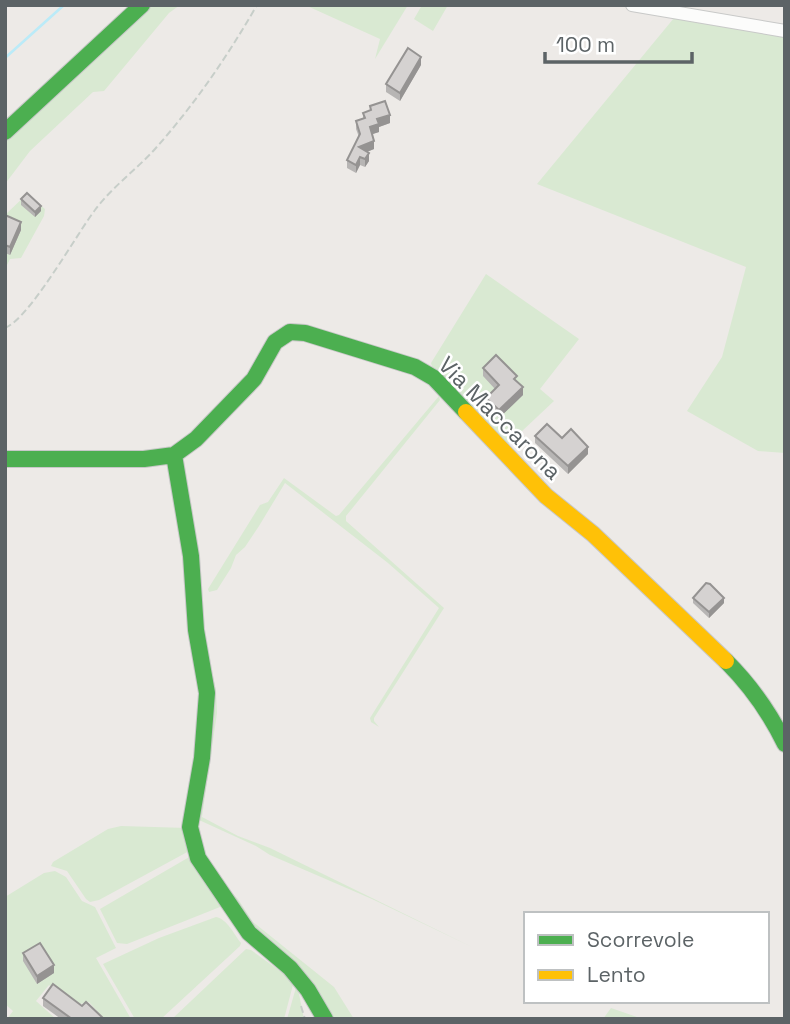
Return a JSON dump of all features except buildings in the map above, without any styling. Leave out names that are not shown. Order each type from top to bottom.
[{"type":"street","points":[[5,132],[142,5]]},
{"type":"street","points":[[632,5],[662,7],[785,31]]},
{"type":"street","name":"Via Maccarona","points":[[174,455],[195,439],[254,379],[275,342],[290,332],[305,333],[415,368],[434,378],[545,496],[593,534],[741,676],[771,716],[785,744]]},
{"type":"street","points":[[5,459],[144,459],[174,455],[191,556],[196,630],[207,693],[203,745],[190,827],[198,859],[248,933],[290,968],[326,1019]]},
{"type":"path","points":[[5,328],[13,325],[30,306],[96,208],[153,152],[194,104],[257,5]]},
{"type":"green space","points":[[152,5],[180,5],[169,13],[104,91],[93,92],[30,151],[5,184],[5,134]]},
{"type":"green space","points":[[305,5],[408,5],[375,59],[380,39]]},
{"type":"green space","points":[[422,5],[448,5],[433,31],[414,19]]},
{"type":"green space","points":[[674,18],[785,37],[785,453],[758,451],[687,411],[722,357],[746,267],[537,184]]},
{"type":"green space","points":[[27,194],[45,209],[44,216],[21,258],[10,259],[5,269],[5,215]]},
{"type":"green space","points":[[486,274],[579,339],[540,389],[554,401],[503,449],[435,377],[431,363]]},
{"type":"green space","points":[[439,396],[440,400],[346,516],[346,521],[444,608],[374,718],[379,727],[371,722],[370,718],[439,608],[388,563],[285,483],[245,547],[236,555],[217,590],[209,592],[208,589],[260,505],[268,502],[284,478],[336,516],[339,515]]},
{"type":"green space","points":[[207,650],[216,690],[217,713],[202,817],[474,948],[199,820],[197,824],[207,861],[224,885],[238,899],[253,922],[334,987],[354,1019],[328,1019],[267,945],[204,861],[195,818]]},
{"type":"green space","points":[[121,826],[187,828],[191,850],[99,900],[90,902],[67,871],[51,866],[53,862],[108,829]]},
{"type":"green space","points":[[191,856],[225,905],[127,944],[117,943],[100,909]]},
{"type":"green space","points":[[55,871],[66,877],[82,901],[95,907],[116,948],[96,958],[131,1019],[104,1019],[89,1002],[80,1004],[71,997],[68,1001],[49,985],[36,1001],[56,1019],[7,1019],[13,1011],[5,1004],[5,897],[44,873]]},
{"type":"green space","points":[[216,917],[230,927],[241,943],[240,946],[161,1019],[135,1019],[103,964],[159,938]]},
{"type":"green space","points":[[246,949],[294,981],[284,1019],[172,1019]]},
{"type":"green space","points":[[297,984],[304,1019],[287,1019]]},
{"type":"green space","points":[[611,1008],[637,1017],[637,1019],[603,1019]]},
{"type":"waterway","points":[[5,58],[64,5]]},
{"type":"traffic: fast","points":[[5,132],[142,5]]},
{"type":"traffic: fast","points":[[5,459],[144,459],[174,455],[196,439],[254,379],[275,342],[290,332],[305,333],[415,367],[434,378],[466,412]]},
{"type":"traffic: fast","points":[[174,455],[191,556],[196,630],[207,693],[202,758],[190,827],[198,858],[249,933],[290,968],[308,990],[325,1019]]},
{"type":"traffic: fast","points":[[726,661],[759,700],[785,744]]},
{"type":"traffic: slow","points":[[466,412],[546,496],[593,534],[726,661]]}]
